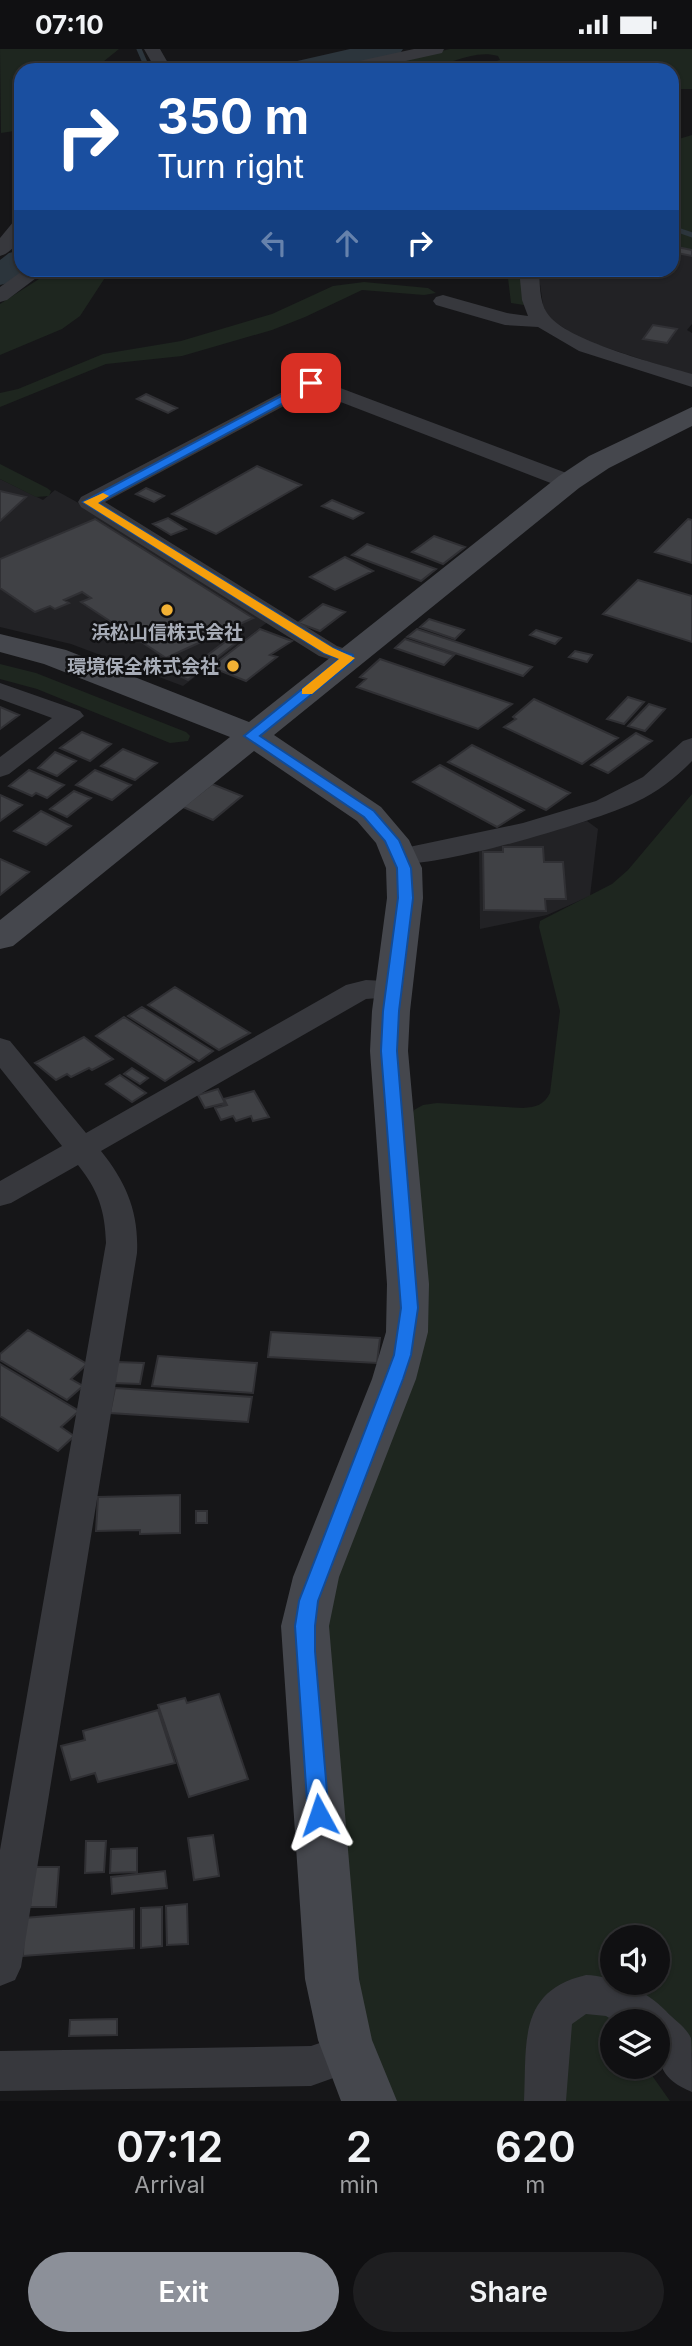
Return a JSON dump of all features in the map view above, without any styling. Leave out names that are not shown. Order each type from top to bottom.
[{"type":"street","points":[[373,63],[436,49]]},
{"type":"street","points":[[0,250],[14,233]]},
{"type":"street","points":[[0,296],[27,277]]},
{"type":"street","points":[[531,277],[534,305],[542,321],[555,332],[577,343],[692,381]]},
{"type":"street","points":[[443,301],[519,323],[542,321]]},
{"type":"street","points":[[348,658],[328,651],[89,502],[311,383],[569,482]]},
{"type":"street","points":[[0,937],[569,482],[599,462],[692,415]]},
{"type":"street","points":[[0,643],[82,667],[233,726],[369,814],[392,840],[400,857],[406,883],[394,989],[390,1072],[408,1284],[407,1332],[394,1379],[316,1577],[305,1626],[332,1979],[349,2053],[369,2101]]},
{"type":"street","points":[[0,690],[71,716],[0,769]]},
{"type":"street","points":[[400,857],[425,854],[586,814],[610,805],[653,782],[670,769],[692,745]]},
{"type":"street","points":[[0,1195],[356,992],[366,989],[394,989]]},
{"type":"street","points":[[0,1048],[108,1181],[118,1204],[122,1228],[121,1253],[0,1967]]},
{"type":"street","points":[[545,2101],[550,2031],[555,2011],[573,1997],[594,1993],[630,2009]]},
{"type":"street","points":[[670,2044],[692,2072]]},
{"type":"street","points":[[0,2071],[311,2066],[349,2053]]},
{"type":"shaded area","points":[[0,49],[119,49],[102,63],[14,63],[14,131],[1,133]]},
{"type":"shaded area","points":[[450,49],[692,49],[692,89],[679,89],[679,63],[490,63],[500,60],[498,56],[489,54],[470,56],[448,63],[388,63]]},
{"type":"shaded area","points":[[692,135],[692,250],[679,247],[679,139]]},
{"type":"shaded area","points":[[679,247],[692,250],[692,324],[687,330],[692,333],[692,376],[583,340],[548,318],[539,277],[679,277]]},
{"type":"shaded area","points":[[42,277],[105,277],[80,316],[62,329],[0,355],[0,304]]},
{"type":"shaded area","points":[[508,277],[522,277],[524,305],[511,303]]},
{"type":"shaded area","points":[[364,282],[428,288],[436,293],[424,295],[362,290],[272,330],[182,356],[106,364],[0,407],[0,393],[18,389],[103,354],[181,341],[272,314],[333,286]]},
{"type":"shaded area","points":[[0,464],[47,488],[51,491],[49,496],[36,497],[0,479]]},
{"type":"shaded area","points":[[0,479],[43,500],[55,490],[269,621],[183,686],[71,644],[0,627]]},
{"type":"shaded area","points":[[0,664],[36,673],[186,732],[190,736],[188,741],[170,743],[37,689],[0,679]]},
{"type":"shaded area","points":[[692,794],[692,2053],[670,2026],[670,2009],[631,2009],[567,1986],[532,2101],[396,2101],[379,2062],[360,2005],[326,1627],[336,1581],[413,1384],[426,1333],[411,1118],[414,1110],[423,1105],[437,1103],[523,1108],[536,1106],[545,1100],[550,1093],[560,1011],[539,927],[540,921],[612,884],[628,870]]},
{"type":"shaded area","points":[[587,821],[598,829],[590,896],[547,915],[480,929],[479,848]]},
{"type":"shaded area","points":[[578,2007],[600,2011],[600,2079],[654,2079],[670,2101],[557,2101],[562,2034]]},
{"type":"building","points":[[679,247],[692,250],[692,256],[679,253]]},
{"type":"building","points":[[653,325],[677,329],[667,343],[643,339]]},
{"type":"building","points":[[146,394],[177,408],[168,413],[137,399]]},
{"type":"building","points":[[257,466],[301,485],[216,534],[172,514]]},
{"type":"building","points":[[146,488],[164,496],[154,502],[136,494]]},
{"type":"building","points":[[0,491],[26,497],[0,521]]},
{"type":"building","points":[[332,500],[363,513],[353,519],[322,506]]},
{"type":"building","points":[[168,518],[186,529],[171,535],[153,524]]},
{"type":"building","points":[[95,519],[253,618],[166,658],[81,602],[91,598],[82,592],[64,600],[69,603],[55,609],[50,606],[35,612],[0,588],[0,559]]},
{"type":"building","points":[[688,519],[692,520],[692,563],[655,552]]},
{"type":"building","points":[[434,536],[465,547],[443,564],[412,552]]},
{"type":"building","points":[[367,544],[436,569],[421,581],[352,555]]},
{"type":"building","points":[[345,557],[373,571],[335,590],[310,577]]},
{"type":"building","points":[[638,580],[692,596],[692,642],[603,614]]},
{"type":"building","points":[[323,604],[345,612],[320,631],[298,623]]},
{"type":"building","points":[[429,619],[464,630],[455,639],[420,627]]},
{"type":"building","points":[[260,629],[292,641],[270,655],[277,657],[246,681],[211,667]]},
{"type":"building","points":[[417,629],[532,667],[523,676],[407,637]]},
{"type":"building","points":[[536,630],[561,638],[555,644],[530,635]]},
{"type":"building","points":[[229,639],[237,642],[188,680],[151,662],[159,657],[186,671]]},
{"type":"building","points":[[405,639],[454,655],[444,665],[395,648]]},
{"type":"building","points":[[575,651],[592,655],[587,662],[569,657]]},
{"type":"building","points":[[380,659],[512,704],[478,729],[357,687],[366,679],[360,677]]},
{"type":"building","points":[[628,697],[644,702],[624,724],[607,719]]},
{"type":"building","points":[[534,699],[618,738],[582,764],[504,727],[516,719],[513,717]]},
{"type":"building","points":[[649,704],[665,709],[645,731],[628,726]]},
{"type":"building","points":[[0,707],[19,715],[0,729]]},
{"type":"building","points":[[82,732],[111,744],[90,761],[60,748]]},
{"type":"building","points":[[636,733],[652,741],[608,773],[591,765]]},
{"type":"building","points":[[472,745],[570,793],[546,810],[448,762]]},
{"type":"building","points":[[123,749],[157,763],[135,780],[101,766]]},
{"type":"building","points":[[55,752],[76,761],[57,776],[38,768]]},
{"type":"building","points":[[440,765],[524,810],[497,827],[413,782]]},
{"type":"building","points":[[29,770],[64,785],[47,798],[36,793],[32,796],[9,786]]},
{"type":"building","points":[[95,770],[131,785],[112,800],[76,785]]},
{"type":"building","points":[[212,784],[242,796],[213,820],[183,807]]},
{"type":"building","points":[[74,791],[91,798],[67,817],[50,809]]},
{"type":"building","points":[[0,795],[22,805],[0,821]]},
{"type":"building","points":[[41,811],[71,826],[46,845],[14,831]]},
{"type":"building","points":[[503,847],[543,847],[544,862],[563,862],[566,899],[545,899],[546,911],[484,910],[483,852],[503,852]]},
{"type":"building","points":[[0,859],[29,872],[0,895]]},
{"type":"building","points":[[175,987],[250,1033],[219,1050],[148,1005]]},
{"type":"building","points":[[142,1007],[213,1051],[199,1061],[128,1016]]},
{"type":"building","points":[[124,1017],[194,1062],[165,1081],[96,1036]]},
{"type":"building","points":[[84,1037],[113,1059],[92,1070],[89,1068],[71,1077],[67,1074],[56,1080],[35,1063]]},
{"type":"building","points":[[132,1068],[148,1078],[140,1084],[124,1074]]},
{"type":"building","points":[[120,1075],[146,1093],[132,1102],[106,1084]]},
{"type":"building","points":[[218,1089],[225,1103],[205,1108],[198,1095]]},
{"type":"building","points":[[254,1091],[269,1117],[253,1121],[251,1116],[236,1121],[233,1116],[221,1120],[215,1108],[227,1105],[224,1099]]},
{"type":"building","points":[[28,1330],[87,1364],[71,1379],[83,1386],[67,1400],[0,1360],[0,1354]]},
{"type":"building","points":[[271,1332],[380,1338],[377,1363],[268,1357]]},
{"type":"building","points":[[158,1356],[257,1363],[253,1393],[152,1386]]},
{"type":"building","points":[[117,1362],[144,1363],[140,1384],[113,1383]]},
{"type":"building","points":[[0,1364],[79,1411],[61,1427],[74,1436],[58,1451],[0,1416]]},
{"type":"building","points":[[115,1388],[252,1397],[248,1422],[110,1413]]},
{"type":"building","points":[[180,1495],[180,1533],[96,1531],[98,1497]]},
{"type":"building","points":[[196,1511],[207,1511],[207,1523],[196,1523]]},
{"type":"building","points":[[219,1694],[248,1779],[189,1797],[158,1705],[185,1698],[187,1703]]},
{"type":"building","points":[[158,1710],[175,1763],[98,1782],[95,1773],[71,1780],[61,1746],[85,1740],[83,1731]]},
{"type":"building","points":[[213,1835],[219,1876],[194,1880],[188,1838]]},
{"type":"building","points":[[86,1841],[106,1841],[104,1872],[85,1873]]},
{"type":"building","points":[[137,1848],[137,1872],[110,1873],[111,1849]]},
{"type":"building","points":[[34,1867],[59,1867],[56,1907],[30,1907]]},
{"type":"building","points":[[165,1871],[167,1888],[112,1894],[111,1877]]},
{"type":"building","points":[[187,1904],[188,1944],[167,1945],[166,1906]]},
{"type":"building","points":[[162,1907],[162,1946],[141,1948],[141,1908]]},
{"type":"building","points":[[134,1909],[134,1948],[23,1956],[24,1918]]},
{"type":"building","points":[[117,2019],[117,2035],[69,2036],[70,2020]]},
{"type":"waterway","points":[[139,49],[145,63]]},
{"type":"waterway","points":[[326,63],[389,49]]},
{"type":"waterway","points":[[679,230],[692,235]]},
{"type":"waterway","points":[[0,275],[14,265]]},
{"type":"slow traffic","points":[[103,496],[89,502],[328,651],[348,658],[307,691]]},
{"type":"place","name":"浜松山信株式会社","points":[[167,610]]},
{"type":"place","name":"環境保全株式会社","points":[[233,666]]},
{"type":"route","points":[[311,383],[101,498],[89,502],[328,651],[348,658],[251,736],[369,814],[392,840],[404,868],[405,898],[391,1011],[389,1051],[410,1308],[402,1355],[394,1379],[308,1601],[305,1651],[319,1815]]}]
